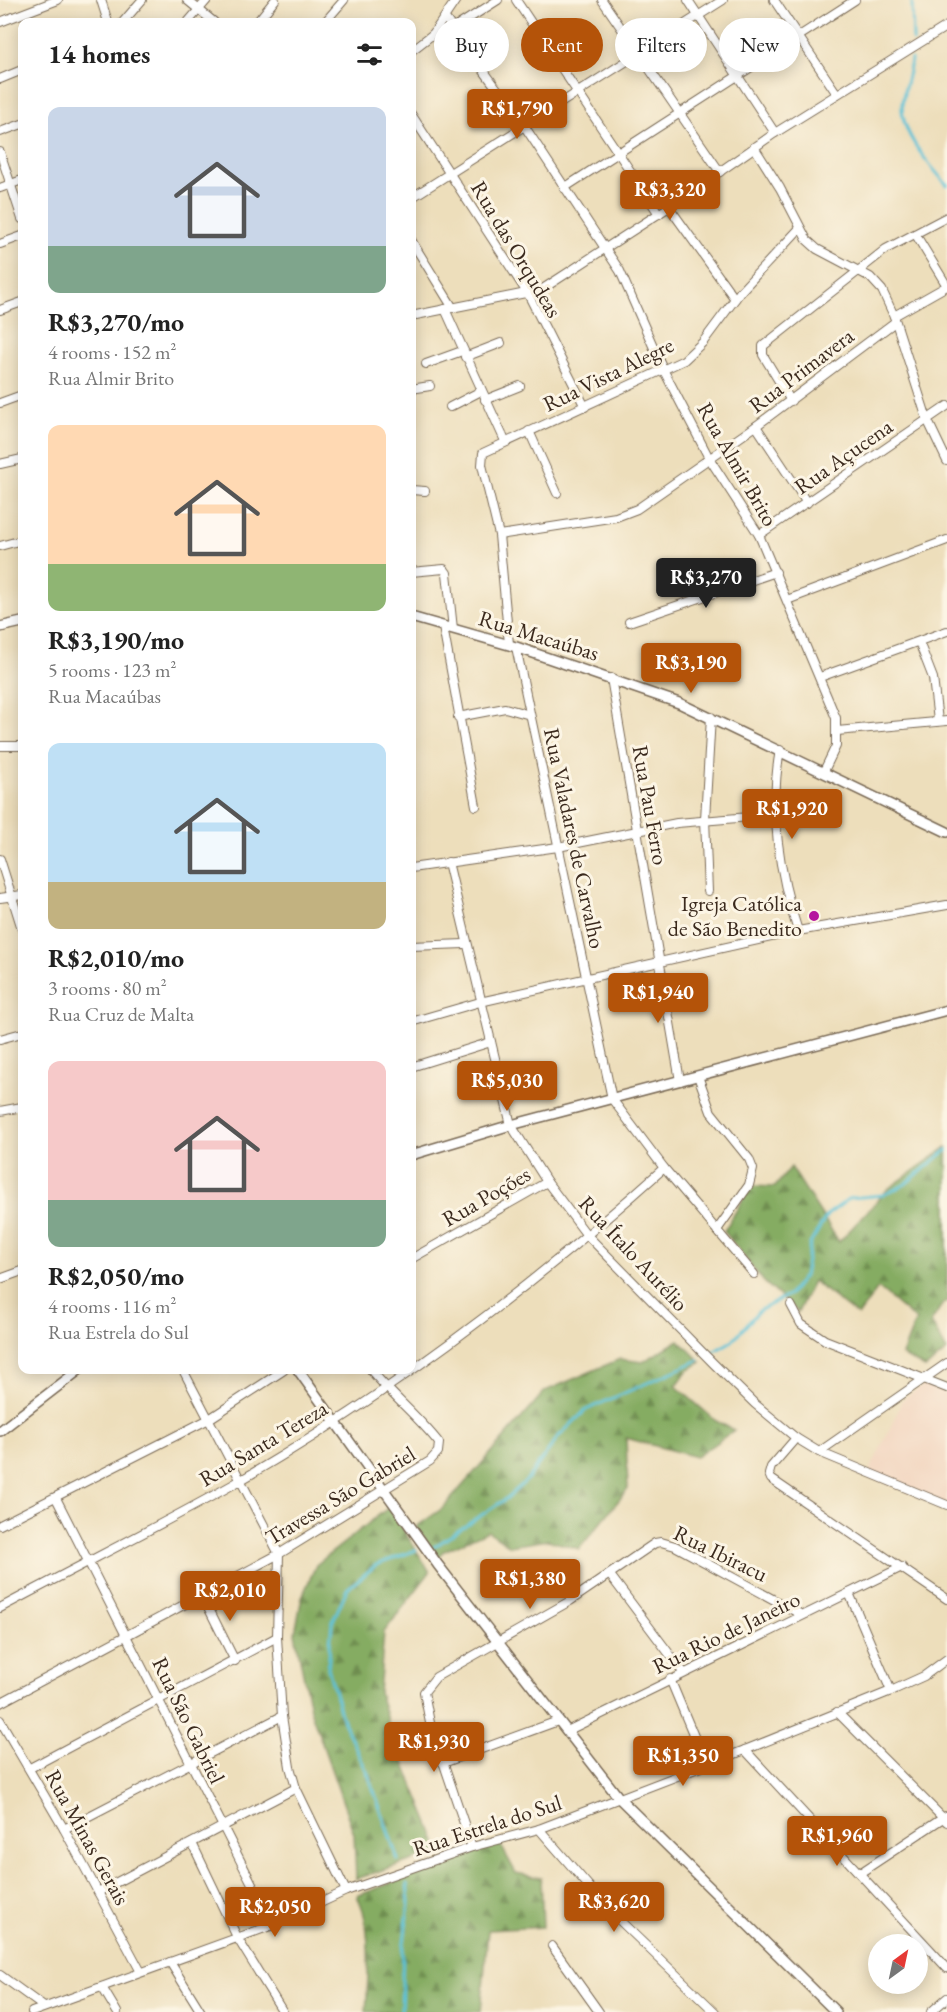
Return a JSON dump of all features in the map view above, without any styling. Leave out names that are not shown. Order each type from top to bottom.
[{"type":"street","points":[[0,22],[58,0]]},
{"type":"street","points":[[101,0],[107,18]]},
{"type":"street","points":[[126,18],[142,0]]},
{"type":"street","points":[[187,0],[209,18]]},
{"type":"street","points":[[191,18],[207,0]]},
{"type":"street","points":[[260,18],[275,0]]},
{"type":"street","points":[[328,18],[344,0]]},
{"type":"street","points":[[445,18],[456,0]]},
{"type":"street","points":[[470,18],[498,0]]},
{"type":"street","points":[[516,0],[659,214]]},
{"type":"street","points":[[602,0],[615,19]]},
{"type":"street","points":[[688,0],[739,75],[775,134]]},
{"type":"street","points":[[696,18],[723,0]]},
{"type":"street","points":[[774,0],[786,18]]},
{"type":"street","points":[[800,35],[855,0]]},
{"type":"street","points":[[416,315],[528,294],[548,286],[659,214],[754,147],[947,26]]},
{"type":"street","points":[[416,47],[433,34]]},
{"type":"street","points":[[800,39],[837,94]]},
{"type":"street","points":[[416,195],[615,71]]},
{"type":"street","points":[[0,79],[18,72]]},
{"type":"street","name":"Rua Almir Brito","points":[[486,72],[525,127],[626,282],[664,371],[709,458],[759,535],[836,718],[836,746],[824,771]]},
{"type":"street","points":[[652,72],[720,171]]},
{"type":"street","points":[[564,188],[744,72]]},
{"type":"street","name":"Rua das Orqudeas","points":[[416,121],[528,294],[585,407]]},
{"type":"street","points":[[0,132],[18,125]]},
{"type":"street","points":[[754,147],[780,188],[800,228],[817,249],[870,278],[882,290],[895,319],[927,419],[947,461]]},
{"type":"street","points":[[0,152],[18,206]]},
{"type":"street","points":[[0,188],[18,181]]},
{"type":"street","points":[[669,207],[735,299]]},
{"type":"street","points":[[791,401],[764,355],[763,346],[886,249],[947,217]]},
{"type":"street","name":"Rua Vista Alegre","points":[[487,450],[684,360],[703,342],[735,299],[800,228]]},
{"type":"street","points":[[916,235],[947,285]]},
{"type":"street","points":[[0,244],[18,237]]},
{"type":"street","points":[[416,249],[449,309],[463,354],[505,441]]},
{"type":"street","name":"Rua Primavera","points":[[499,535],[627,513],[645,504],[791,401],[895,319],[947,285]]},
{"type":"street","points":[[0,310],[18,303]]},
{"type":"street","points":[[426,364],[501,343]]},
{"type":"street","points":[[416,388],[430,386]]},
{"type":"street","points":[[485,400],[520,386]]},
{"type":"street","points":[[450,407],[481,391]]},
{"type":"street","points":[[0,403],[18,396]]},
{"type":"street","name":"Rua Açucena","points":[[759,535],[947,406]]},
{"type":"street","points":[[756,426],[807,503]]},
{"type":"street","points":[[529,431],[557,494]]},
{"type":"street","name":"Rua Valadares de Carvalho","points":[[487,450],[481,460],[499,535],[512,645],[530,715],[612,1099],[664,1168],[754,1274]]},
{"type":"street","points":[[0,464],[18,460]]},
{"type":"street","points":[[416,490],[425,491]]},
{"type":"street","points":[[787,600],[947,540]]},
{"type":"street","points":[[0,546],[18,541]]},
{"type":"street","points":[[416,572],[444,569],[447,573],[448,628],[458,717],[476,806]]},
{"type":"street","points":[[629,622],[776,572]]},
{"type":"street","name":"Rua Macaúbas","points":[[416,618],[512,645],[611,678],[711,717],[947,832]]},
{"type":"street","points":[[0,627],[18,623]]},
{"type":"street","points":[[820,677],[947,631]]},
{"type":"street","points":[[919,642],[933,678],[938,721]]},
{"type":"street","name":"Rua Pau Ferro","points":[[611,678],[680,1081]]},
{"type":"street","points":[[458,717],[505,708],[530,715]]},
{"type":"street","points":[[708,891],[705,819],[711,717]]},
{"type":"street","points":[[837,731],[947,721]]},
{"type":"street","points":[[0,746],[18,746]]},
{"type":"street","points":[[780,750],[774,792],[775,815],[786,886],[798,931]]},
{"type":"street","points":[[416,867],[558,847],[705,819],[775,815]]},
{"type":"street","points":[[0,859],[18,895],[0,898]]},
{"type":"street","name":"Rua Ítalo Aurélio","points":[[447,862],[465,944],[511,1125],[547,1182],[586,1234],[755,1404],[796,1438],[819,1452],[947,1505]]},
{"type":"street","points":[[416,1021],[480,1002],[798,931],[947,905]]},
{"type":"street","points":[[416,946],[465,944]]},
{"type":"street","points":[[416,1154],[511,1125],[947,1010]]},
{"type":"street","points":[[0,1039],[18,1035]]},
{"type":"street","points":[[416,1065],[491,1042]]},
{"type":"street","points":[[698,1076],[708,1106],[749,1159],[753,1169],[748,1185],[717,1230]]},
{"type":"street","points":[[0,1111],[18,1108]]},
{"type":"street","name":"Rua Santa Tereza","points":[[416,1368],[482,1319],[664,1168]]},
{"type":"street","name":"Rua Poções","points":[[416,1256],[547,1182]]},
{"type":"street","points":[[0,1279],[18,1272]]},
{"type":"street","points":[[791,1305],[801,1324],[825,1340],[947,1388]]},
{"type":"street","points":[[819,1452],[947,1363]]},
{"type":"street","points":[[0,1431],[74,1374]]},
{"type":"street","points":[[185,1374],[279,1554],[277,1636],[282,1716],[296,1788],[346,1891]]},
{"type":"street","points":[[0,1525],[209,1419],[278,1374]]},
{"type":"street","points":[[301,1374],[498,1644],[620,1798],[836,2012]]},
{"type":"street","points":[[374,1374],[387,1389]]},
{"type":"street","name":"Rua Santa Tereza","points":[[0,1608],[240,1480],[335,1422],[407,1374]]},
{"type":"street","name":"Travessa São Gabriel","points":[[0,1703],[279,1554],[430,1461],[439,1448],[439,1443],[414,1412],[387,1389]]},
{"type":"street","points":[[796,1438],[772,1464],[769,1471],[771,1479],[947,1599]]},
{"type":"street","name":"Rua São Gabriel","points":[[56,1498],[160,1701],[189,1764],[273,1925]]},
{"type":"street","name":"Rua Ibiracu","points":[[610,1575],[655,1543],[661,1542],[675,1546],[802,1615]]},
{"type":"street","name":"Rua Rio de Janeiro","points":[[567,1731],[683,1672],[902,1567]]},
{"type":"street","points":[[472,1847],[430,1723],[424,1692],[436,1677],[498,1644],[610,1575],[683,1672]]},
{"type":"street","points":[[849,1593],[891,1691]]},
{"type":"street","points":[[202,1595],[235,1661]]},
{"type":"street","points":[[30,1767],[160,1701],[277,1636]]},
{"type":"street","name":"Rua Estrela do Sul","points":[[33,2012],[238,1939],[346,1891],[472,1847],[539,1829],[745,1750],[891,1691],[924,1676],[947,1659]]},
{"type":"street","points":[[670,1679],[706,1764]]},
{"type":"street","points":[[837,1712],[945,1818],[860,1874]]},
{"type":"street","points":[[64,1829],[282,1716]]},
{"type":"street","name":"Rua Minas Gerais","points":[[0,1720],[30,1767],[141,1972]]},
{"type":"street","points":[[443,1762],[558,1721]]},
{"type":"street","points":[[745,1750],[947,1968]]},
{"type":"street","points":[[98,1892],[296,1788]]},
{"type":"street","points":[[539,1829],[614,1915],[715,2012]]},
{"type":"street","points":[[192,1842],[238,1939],[283,2012]]},
{"type":"street","points":[[552,1946],[599,2012]]},
{"type":"street","points":[[170,1962],[201,2012]]},
{"type":"street","points":[[0,1975],[45,2007]]},
{"type":"street","points":[[102,1987],[117,2012]]},
{"type":"street","points":[[931,2012],[947,1998]]},
{"type":"shaded area","points":[[927,1383],[947,1391],[947,1508],[868,1475],[904,1398]]},
{"type":"green space","points":[[947,1147],[947,1301],[943,1303],[931,1322],[947,1351],[925,1368],[902,1355],[916,1320],[878,1288],[858,1316],[813,1281],[798,1312],[764,1282],[724,1231],[751,1186],[775,1187],[791,1167],[839,1242],[888,1189]]},
{"type":"green space","points":[[679,1340],[701,1362],[688,1370],[676,1386],[716,1421],[734,1430],[696,1457],[626,1438],[628,1489],[579,1549],[548,1540],[510,1546],[488,1531],[442,1552],[439,1558],[416,1527],[443,1508],[545,1391],[620,1359],[643,1362]]},
{"type":"green space","points":[[389,1507],[430,1572],[384,1632],[379,1693],[389,1726],[440,1851],[356,1879],[354,1834],[310,1709],[295,1633],[302,1597],[316,1565]]},
{"type":"green space","points":[[499,1842],[516,1873],[541,1878],[543,1927],[488,1930],[481,2012],[366,2012],[367,1937],[362,1908],[357,1896]]},
{"type":"waterway","points":[[912,0],[913,41]]},
{"type":"waterway","points":[[911,59],[902,105],[906,127],[917,148],[947,185]]},
{"type":"waterway","points":[[713,1352],[732,1341],[759,1311],[790,1294],[804,1276],[810,1244],[827,1215],[850,1198],[883,1195],[904,1185],[947,1150]]},
{"type":"waterway","points":[[434,1547],[507,1498],[526,1481],[559,1436],[586,1410],[699,1360]]},
{"type":"waterway","points":[[398,1860],[368,1774],[343,1721],[328,1668],[332,1623],[347,1589],[376,1565],[416,1550]]},
{"type":"waterway","points":[[401,2012],[403,1950],[409,1903],[407,1884]]},
{"type":"place","name":"Igreja Católica de São Benedito","points":[[814,916]]}]
